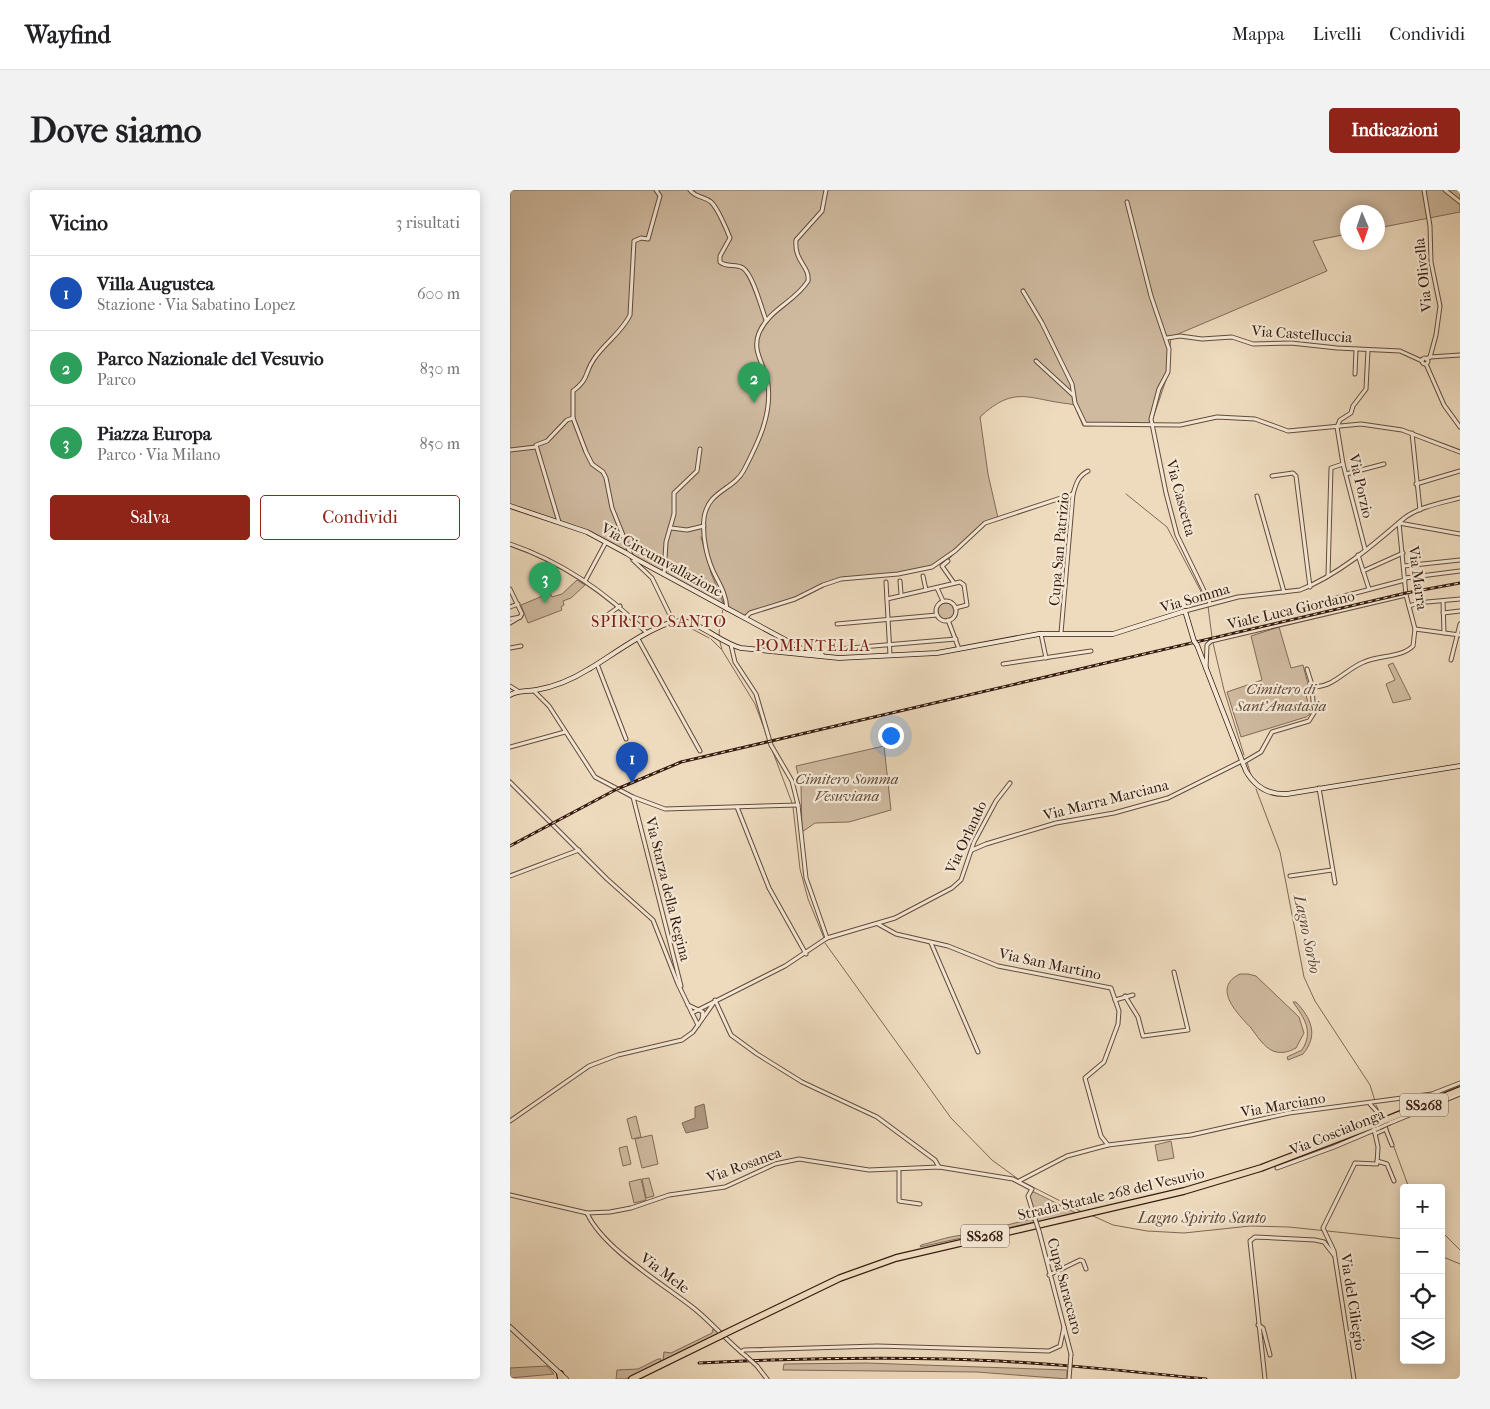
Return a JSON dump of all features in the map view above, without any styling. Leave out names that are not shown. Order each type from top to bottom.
[{"type":"highway","name":"Strada Statale 268 del Vesuvio","points":[[632,1379],[840,1278],[896,1258],[1199,1187],[1292,1157],[1379,1125],[1460,1090]]},
{"type":"main road","name":"Via Circumvallazione","points":[[510,506],[558,522],[606,542],[804,652]]},
{"type":"main road","points":[[1185,611],[1194,641],[1242,761],[1256,784],[1271,792],[1287,794],[1460,766]]},
{"type":"main road","name":"Via Somma","points":[[731,645],[795,654],[804,652],[824,656],[890,656],[959,649],[979,643],[1041,634],[1092,635],[1121,632],[1185,611]]},
{"type":"main road","points":[[510,695],[518,691],[534,691],[573,678],[647,633],[671,622],[689,623],[731,645]]},
{"type":"main road","points":[[510,1327],[566,1379]]},
{"type":"street","points":[[656,190],[660,196],[648,239],[641,238],[634,241],[630,315],[626,324],[593,360],[583,384],[573,391],[573,418],[592,464],[603,472],[606,478],[612,508],[633,560],[652,578],[670,615],[671,622]]},
{"type":"street","points":[[690,190],[697,197],[711,202],[716,208],[730,238],[720,256],[720,262],[723,265],[741,267],[749,275],[766,320]]},
{"type":"street","points":[[727,609],[725,595],[709,558],[704,526],[709,505],[714,497],[742,475],[765,425],[768,385],[757,353],[757,344],[766,320],[808,281],[808,274],[796,256],[796,240],[822,211],[826,190]]},
{"type":"street","name":"Via Olivella","points":[[1424,190],[1430,226],[1431,262],[1440,306],[1436,335],[1427,360]]},
{"type":"street","points":[[1445,190],[1460,202]]},
{"type":"street","points":[[1127,202],[1151,296],[1167,338],[1169,349],[1168,372],[1152,409],[1152,423]]},
{"type":"street","points":[[1023,291],[1072,384],[1074,396],[1085,424],[1152,423],[1180,425],[1217,417],[1254,419],[1285,431],[1373,425],[1412,433],[1460,452]]},
{"type":"street","name":"Via Castelluccia","points":[[1167,338],[1180,336],[1202,340],[1232,338],[1253,344],[1291,343],[1356,350],[1400,351],[1422,361],[1427,360]]},
{"type":"street","points":[[1355,374],[1356,350]]},
{"type":"street","points":[[1337,426],[1340,420],[1351,413],[1366,389],[1368,350]]},
{"type":"street","points":[[1460,355],[1427,360],[1444,405],[1460,426]]},
{"type":"street","points":[[1036,361],[1074,396]]},
{"type":"street","points":[[1454,419],[1458,416]]},
{"type":"street","points":[[510,450],[536,447],[537,444],[547,441],[567,420],[573,418]]},
{"type":"street","name":"Via Cascetta","points":[[1152,423],[1169,507],[1177,535],[1210,603]]},
{"type":"street","name":"Via Porzio","points":[[1337,426],[1343,464],[1365,549]]},
{"type":"street","points":[[1412,433],[1420,510]]},
{"type":"street","points":[[536,447],[558,522]]},
{"type":"street","points":[[664,574],[666,542],[671,528],[674,493],[697,472],[700,449]]},
{"type":"street","points":[[1328,576],[1331,468],[1343,464]]},
{"type":"street","points":[[1346,474],[1384,464]]},
{"type":"street","name":"Cupa San Patrizio","points":[[1062,633],[1073,494],[1076,482],[1082,474],[1088,471]]},
{"type":"street","points":[[1416,484],[1460,471]]},
{"type":"street","points":[[1272,476],[1293,473],[1296,476],[1310,587]]},
{"type":"street","points":[[744,619],[750,612],[795,599],[823,585],[841,579],[898,574],[932,568],[989,521],[1073,494]]},
{"type":"street","points":[[1257,496],[1284,592]]},
{"type":"street","name":"Via Somma","points":[[1185,611],[1210,603],[1310,587],[1420,510],[1460,498]]},
{"type":"street","points":[[1399,523],[1460,534]]},
{"type":"street","name":"Via Marra","points":[[1313,687],[1330,683],[1363,662],[1410,649],[1414,644],[1415,629],[1406,595],[1399,523]]},
{"type":"street","points":[[671,528],[687,530],[704,526]]},
{"type":"street","points":[[585,581],[606,542]]},
{"type":"street","points":[[510,544],[544,556],[585,581],[620,606],[647,633]]},
{"type":"street","points":[[1363,571],[1403,552]]},
{"type":"street","points":[[1358,555],[1369,589]]},
{"type":"street","points":[[1404,566],[1460,560]]},
{"type":"street","points":[[948,561],[942,566],[954,583]]},
{"type":"street","points":[[1329,600],[1405,579],[1460,571]]},
{"type":"street","points":[[923,576],[926,590]]},
{"type":"street","points":[[900,581],[901,594]]},
{"type":"street","points":[[886,582],[890,656]]},
{"type":"street","points":[[887,599],[901,594],[960,582],[964,585],[967,605],[955,608]]},
{"type":"street","points":[[937,588],[943,602]]},
{"type":"street","points":[[510,589],[522,614],[510,623]]},
{"type":"street","name":"Viale Luca Giordano","points":[[1206,669],[1207,645],[1212,641],[1406,595]]},
{"type":"street","points":[[1427,602],[1460,599]]},
{"type":"street","points":[[1443,601],[1444,633]]},
{"type":"street","points":[[943,602],[949,602],[955,608],[955,614],[948,620],[940,619],[937,614],[938,605],[943,602]]},
{"type":"street","points":[[1409,606],[1421,602]]},
{"type":"street","points":[[510,607],[518,604]]},
{"type":"street","points":[[602,619],[620,606]]},
{"type":"street","points":[[1444,613],[1460,611]]},
{"type":"street","points":[[837,624],[937,614]]},
{"type":"street","points":[[510,619],[520,617]]},
{"type":"street","points":[[948,620],[959,649]]},
{"type":"street","points":[[1451,660],[1460,624]]},
{"type":"street","points":[[1415,629],[1458,634]]},
{"type":"street","points":[[1041,634],[1046,658]]},
{"type":"street","points":[[638,639],[700,751]]},
{"type":"street","points":[[838,649],[956,639]]},
{"type":"street","points":[[692,1013],[806,954],[827,938],[806,878],[798,805],[792,781],[771,745],[756,694],[735,662],[731,645]]},
{"type":"street","points":[[510,648],[521,646]]},
{"type":"street","points":[[1003,664],[1092,651]]},
{"type":"street","points":[[597,664],[626,739]]},
{"type":"street","points":[[1242,761],[1251,758],[1262,750],[1272,732],[1310,721],[1314,713],[1313,687],[1307,669]]},
{"type":"street","points":[[510,686],[518,691]]},
{"type":"street","points":[[534,691],[549,706],[595,777],[632,797],[665,809],[798,805]]},
{"type":"street","points":[[510,747],[565,732]]},
{"type":"street","name":"Via Marra Marciana","points":[[972,850],[986,844],[1056,824],[1110,814],[1168,798],[1242,761]]},
{"type":"street","name":"Via Starza della Regina","points":[[510,782],[653,920],[698,1025]]},
{"type":"street","name":"Via Orlando","points":[[827,938],[877,924],[910,912],[956,884],[963,876],[972,850],[996,801],[1010,783]]},
{"type":"street","points":[[1319,788],[1335,883]]},
{"type":"street","name":"Via Starza della Regina","points":[[632,797],[681,987]]},
{"type":"street","points":[[737,807],[769,888],[806,954]]},
{"type":"street","points":[[510,876],[579,850]]},
{"type":"street","points":[[1290,876],[1332,870]]},
{"type":"street","name":"Via San Martino","points":[[877,924],[896,934],[948,946],[998,966],[1110,988],[1115,1000]]},
{"type":"street","points":[[932,943],[978,1052]]},
{"type":"street","points":[[1125,996],[1134,1011],[1143,1036],[1188,1030],[1174,972]]},
{"type":"street","points":[[1108,1145],[1101,1136],[1085,1078],[1101,1067],[1109,1052],[1119,1017],[1115,1000],[1133,995]]},
{"type":"street","points":[[510,1121],[589,1066],[618,1056],[682,1040],[693,1032],[715,1000]]},
{"type":"street","points":[[715,1000],[732,1035],[757,1054],[802,1082],[877,1117],[935,1160],[939,1167]]},
{"type":"street","points":[[688,1005],[703,1012],[702,1020]]},
{"type":"street","name":"Via Marciano","points":[[1018,1181],[1067,1156],[1108,1145],[1173,1138],[1288,1113],[1370,1104],[1432,1094],[1460,1083]]},
{"type":"street","name":"Via Coscialonga","points":[[1389,1121],[1460,1094]]},
{"type":"street","points":[[1370,1104],[1380,1116],[1392,1146]]},
{"type":"street","name":"Via Coscialonga","points":[[1277,1168],[1334,1148],[1379,1125]]},
{"type":"street","points":[[1374,1129],[1378,1147],[1377,1161],[1386,1164],[1394,1181]]},
{"type":"street","points":[[1375,1134],[1386,1129]]},
{"type":"street","name":"Via Rosanea","points":[[510,1195],[587,1213],[610,1212],[632,1208],[669,1195],[725,1187],[767,1167],[792,1159],[813,1160],[859,1170],[939,1167],[1018,1181]]},
{"type":"street","name":"Via del Ciliegio","points":[[1354,1379],[1334,1256],[1323,1226],[1355,1163],[1376,1164],[1377,1161]]},
{"type":"street","points":[[899,1170],[899,1201],[920,1204]]},
{"type":"street","name":"Cupa Saraccaro","points":[[1018,1181],[1032,1189],[1028,1196],[1071,1354],[1069,1379]]},
{"type":"street","name":"Via Mele","points":[[587,1213],[598,1232],[631,1262],[696,1310],[757,1366],[767,1379]]},
{"type":"street","points":[[1265,1379],[1249,1246],[1251,1239],[1265,1236],[1315,1240],[1324,1242],[1334,1256]]},
{"type":"street","points":[[1049,1275],[1080,1260],[1083,1261],[1086,1269]]},
{"type":"street","points":[[1258,1325],[1263,1328],[1270,1356]]},
{"type":"street","points":[[741,1352],[744,1350],[877,1346],[1049,1352],[1060,1346],[1062,1329],[1064,1327]]},
{"type":"green space","points":[[510,190],[1460,190],[1460,212],[1385,227],[1385,205],[1340,205],[1340,235],[1313,241],[1327,271],[1171,337],[1167,377],[1151,424],[1083,426],[1074,405],[1033,398],[1013,397],[1003,400],[992,407],[980,417],[988,474],[998,518],[985,524],[950,558],[930,569],[897,575],[835,581],[802,598],[738,617],[584,532],[510,507]]},
{"type":"green space","points":[[577,580],[585,585],[571,598],[563,601],[562,610],[528,623],[521,605],[550,593],[552,597],[562,594]]},
{"type":"green space","points":[[946,603],[952,605],[954,611],[952,617],[946,619],[940,617],[938,611],[940,605]]},
{"type":"green space","name":"Cimitero di Sant'Anastasia","points":[[1279,627],[1291,668],[1303,665],[1309,688],[1305,689],[1310,714],[1306,717],[1241,737],[1227,692],[1262,680],[1251,636]]},
{"type":"green space","points":[[1393,663],[1411,699],[1393,703],[1386,684],[1395,680],[1388,665]]},
{"type":"green space","name":"Cimitero Somma Vesuviana","points":[[884,746],[891,810],[849,822],[815,823],[802,832],[801,787],[796,766]]},
{"type":"green space","points":[[1240,974],[1256,976],[1299,1017],[1304,1033],[1296,1048],[1282,1052],[1270,1049],[1240,1016],[1227,994],[1228,986]]},
{"type":"green space","points":[[1293,1002],[1296,1002],[1306,1014],[1312,1033],[1308,1047],[1303,1054],[1288,1060],[1287,1057],[1302,1050],[1307,1037],[1304,1019]]},
{"type":"green space","points":[[636,1116],[641,1137],[632,1139],[627,1119]]},
{"type":"green space","points":[[652,1135],[658,1164],[642,1168],[635,1139]]},
{"type":"green space","points":[[1171,1141],[1174,1158],[1158,1161],[1155,1145]]},
{"type":"green space","points":[[627,1146],[631,1164],[623,1166],[619,1148]]},
{"type":"green space","points":[[649,1178],[654,1196],[646,1198],[642,1179]]},
{"type":"green space","points":[[641,1179],[646,1200],[634,1203],[629,1182]]},
{"type":"green space","points":[[1034,1192],[1076,1213],[1037,1222],[1029,1194]]},
{"type":"green space","points":[[1031,1219],[1035,1222],[920,1247],[921,1245],[944,1238],[967,1235]]},
{"type":"green space","points":[[713,1329],[720,1333],[663,1361],[664,1352],[671,1353],[712,1333]]},
{"type":"green space","points":[[661,1359],[660,1362],[626,1379],[616,1379],[617,1370],[638,1369]]},
{"type":"green space","points":[[866,1363],[1067,1370],[1067,1379],[977,1372],[783,1370],[784,1364]]},
{"type":"green space","points":[[547,1366],[554,1374],[510,1378],[510,1368]]},
{"type":"shaded area","points":[[704,1104],[708,1128],[686,1133],[682,1123],[695,1118],[695,1107]]},
{"type":"waterway","name":"Lagno Sorbo","points":[[1126,494],[1167,527],[1206,601]]},
{"type":"waterway","points":[[701,537],[711,573],[724,605]]},
{"type":"waterway","name":"Lagno Sorbo","points":[[1208,606],[1212,637]]},
{"type":"waterway","points":[[719,636],[723,610]]},
{"type":"waterway","points":[[672,615],[676,619]]},
{"type":"waterway","points":[[681,623],[709,638]]},
{"type":"waterway","points":[[711,639],[721,649]]},
{"type":"waterway","name":"Lagno Spirito Santo","points":[[720,642],[722,650],[755,704],[792,803]]},
{"type":"waterway","name":"Lagno Sorbo","points":[[1213,643],[1224,690],[1244,755]]},
{"type":"waterway","name":"Lagno Sorbo","points":[[1247,762],[1251,776]]},
{"type":"waterway","name":"Lagno Sorbo","points":[[1256,789],[1280,852],[1304,977],[1315,1001],[1370,1085],[1375,1101]]},
{"type":"waterway","name":"Lagno Spirito Santo","points":[[793,807],[800,869],[808,899],[824,938]]},
{"type":"waterway","name":"Lagno Spirito Santo","points":[[825,943],[951,1118],[992,1160],[1018,1179]]},
{"type":"waterway","name":"Lagno Sorbo","points":[[1376,1105],[1380,1113]]},
{"type":"waterway","name":"Lagno Sorbo","points":[[1386,1125],[1408,1184]]},
{"type":"waterway","name":"Lagno Spirito Santo","points":[[1021,1181],[1082,1212]]},
{"type":"waterway","name":"Lagno Spirito Santo","points":[[1091,1215],[1113,1225],[1147,1231],[1184,1233],[1250,1226],[1289,1227],[1400,1239]]},
{"type":"waterway","name":"Lagno Sorbo","points":[[1445,1235],[1460,1250]]},
{"type":"waterway","name":"Lagno Spirito Santo","points":[[1445,1258],[1460,1264]]},
{"type":"railway","points":[[510,846],[617,789],[681,762],[1406,593],[1460,583]]},
{"type":"railway","points":[[699,1363],[883,1358],[978,1360],[1108,1369],[1206,1379]]},
{"type":"place","name":"Parco Nazionale del Vesuvio","points":[[754,403]]},
{"type":"place","name":"Piazza Europa","points":[[545,603]]},
{"type":"place","name":"Villa Augustea","points":[[632,783]]},
{"type":"district","name":"SPIRITO SANTO","points":[[659,621]]},
{"type":"district","name":"POMINTELLA","points":[[813,645]]}]
